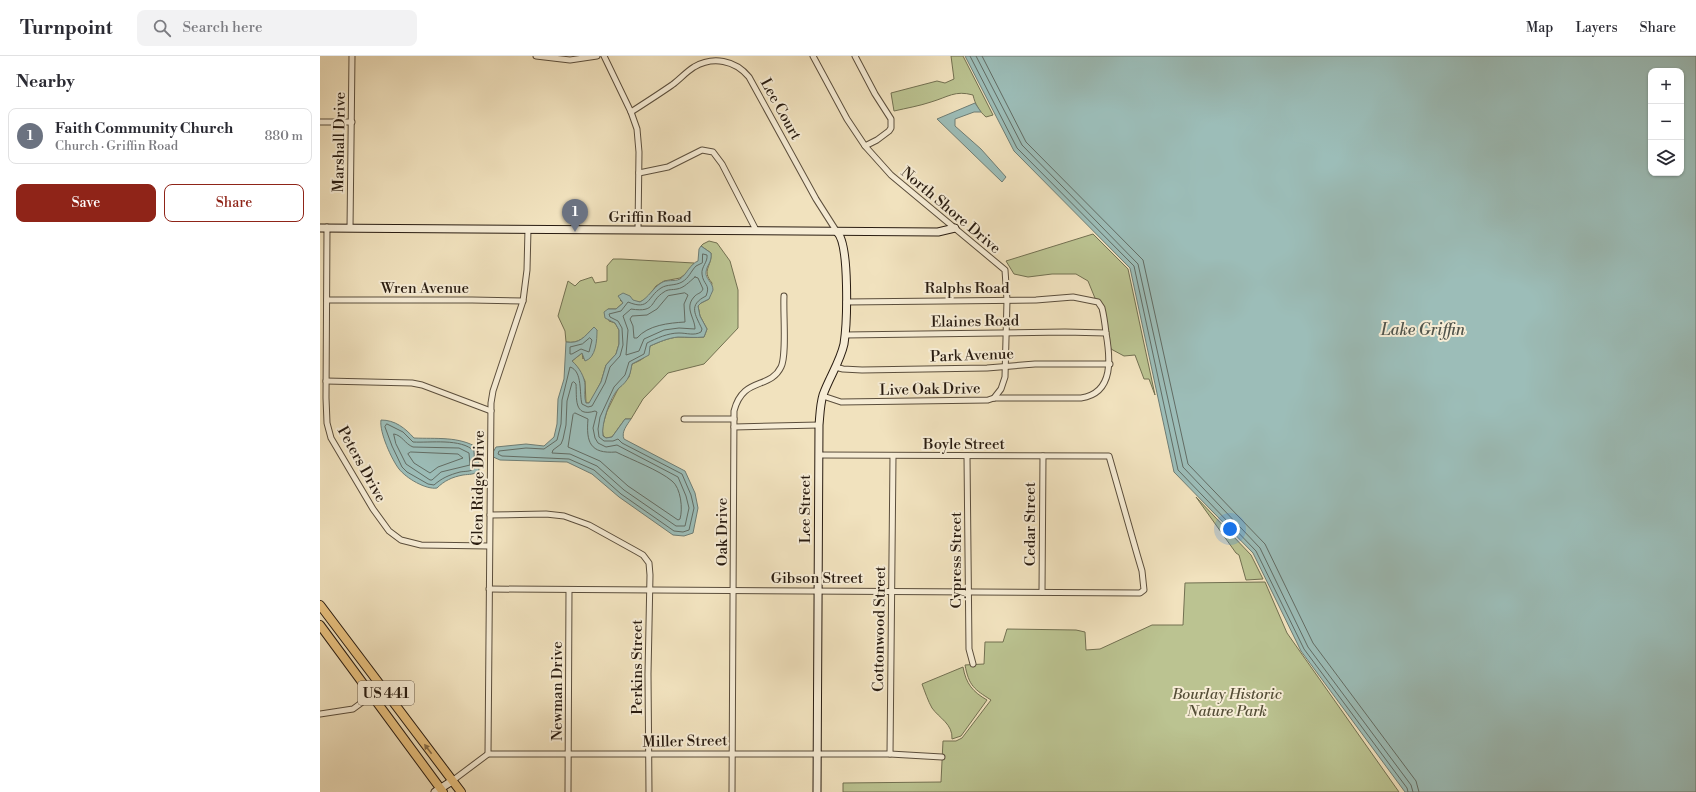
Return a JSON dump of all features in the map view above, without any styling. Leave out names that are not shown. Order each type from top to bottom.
[{"type":"main road","name":"US 441","points":[[320,605],[461,792]]},
{"type":"main road","name":"US 441","points":[[320,625],[372,695],[439,791]]},
{"type":"main road","points":[[320,625],[332,629],[362,669],[370,672]]},
{"type":"street","name":"Marshall Drive","points":[[350,228],[352,56]]},
{"type":"street","points":[[536,56],[570,60],[597,56]]},
{"type":"street","points":[[604,56],[631,112],[638,136],[638,230]]},
{"type":"street","name":"North Shore Drive","points":[[814,56],[847,119],[865,146],[891,175],[1005,270],[1007,300],[1004,384],[994,398]]},
{"type":"street","points":[[855,56],[891,119],[889,131],[877,140],[865,146]]},
{"type":"street","name":"Lee Court","points":[[631,112],[699,64],[719,60],[726,61],[739,67],[749,76],[816,199],[836,232]]},
{"type":"street","points":[[320,122],[352,122]]},
{"type":"street","points":[[639,172],[668,167],[702,150],[713,152],[722,164],[756,230]]},
{"type":"street","name":"Griffin Road","points":[[324,228],[938,232],[955,228]]},
{"type":"street","name":"Peters Drive","points":[[324,228],[327,300],[326,424],[331,438],[373,509],[389,531],[401,540],[421,545],[490,546]]},
{"type":"street","name":"Glen Ridge Drive","points":[[488,754],[491,411],[494,391],[523,302],[527,270],[528,229]]},
{"type":"street","name":"Lee Street","points":[[817,792],[819,425],[823,396],[843,344],[846,302],[845,262],[841,237],[836,232]]},
{"type":"street","name":"Oak Drive","points":[[732,792],[734,419],[736,404],[742,392],[769,379],[781,367],[784,356],[784,296]]},
{"type":"street","name":"Ralphs Road","points":[[846,302],[1007,300],[1073,297],[1098,302],[1102,308],[1106,333]]},
{"type":"street","name":"Wren Avenue","points":[[327,300],[523,302]]},
{"type":"street","name":"Elaines Road","points":[[844,335],[1006,332],[1106,333]]},
{"type":"street","points":[[1106,333],[1110,364]]},
{"type":"street","name":"Park Avenue","points":[[835,366],[843,369],[862,370],[1035,364],[1110,364]]},
{"type":"street","name":"Live Oak Drive","points":[[823,396],[841,402],[966,401],[988,400],[994,398],[1038,397],[1081,398],[1090,396],[1101,387],[1105,381],[1110,364]]},
{"type":"street","points":[[326,381],[412,383],[422,385],[491,411]]},
{"type":"street","points":[[684,419],[734,419]]},
{"type":"street","points":[[734,427],[819,425]]},
{"type":"street","name":"Boyle Street","points":[[819,455],[1109,456],[1139,559],[1144,590]]},
{"type":"street","name":"Cottonwood Street","points":[[890,754],[893,456]]},
{"type":"street","name":"Cypress Street","points":[[968,456],[969,649],[973,664]]},
{"type":"street","name":"Cedar Street","points":[[1042,592],[1043,456]]},
{"type":"street","name":"Perkins Street","points":[[490,514],[556,515],[572,518],[589,525],[642,555],[650,567],[651,590],[648,674],[649,792]]},
{"type":"street","name":"Gibson Street","points":[[489,589],[1140,593],[1144,590]]},
{"type":"street","name":"Newman Drive","points":[[568,792],[569,590]]},
{"type":"street","points":[[320,714],[354,709],[372,695]]},
{"type":"street","points":[[439,791],[488,754]]},
{"type":"street","name":"Miller Street","points":[[488,754],[890,754],[942,757]]},
{"type":"green space","points":[[951,56],[963,56],[993,115],[986,117],[978,107],[973,95],[961,93],[894,111],[891,93],[937,81],[945,83],[954,79]]},
{"type":"green space","points":[[1093,234],[1128,269],[1155,395],[1149,379],[1144,379],[1135,355],[1124,356],[1111,349],[1099,308],[1088,281],[1076,274],[1052,274],[1028,277],[1014,274],[1006,261]]},
{"type":"green space","points":[[709,241],[717,243],[730,261],[738,290],[738,328],[704,364],[668,373],[643,399],[631,419],[625,419],[612,437],[606,438],[603,435],[602,428],[607,411],[618,389],[629,377],[632,364],[644,358],[648,353],[650,346],[660,342],[678,337],[704,337],[707,329],[700,316],[698,306],[709,299],[712,283],[707,275],[711,253],[701,246]]},
{"type":"green space","points":[[613,259],[694,263],[688,272],[680,278],[664,281],[656,286],[647,298],[640,302],[620,300],[623,303],[616,309],[608,309],[609,321],[615,323],[619,330],[619,344],[616,354],[606,365],[601,382],[590,403],[586,403],[585,381],[572,361],[582,353],[583,359],[597,330],[593,328],[578,341],[566,342],[565,331],[558,316],[568,281],[575,286],[580,281],[592,277],[595,283],[607,281],[607,266]]},
{"type":"green space","points":[[1196,497],[1251,555],[1263,579],[1246,580],[1239,555],[1236,553]]},
{"type":"green space","name":"Bourlay Historic Nature Park","points":[[1265,582],[1287,633],[1399,792],[843,792],[843,783],[941,782],[943,741],[956,741],[962,738],[991,700],[976,690],[973,686],[968,678],[965,665],[984,664],[985,642],[1003,642],[1007,629],[1076,630],[1085,632],[1086,650],[1100,649],[1152,625],[1183,625],[1185,583]]},
{"type":"green space","points":[[963,667],[968,683],[974,691],[987,700],[961,736],[952,739],[952,734],[948,725],[932,708],[922,684]]},
{"type":"water","name":"Lake Griffin","points":[[965,56],[1696,56],[1696,792],[1405,792],[1301,651],[1253,553],[1174,472],[1130,268],[1014,151]]},
{"type":"water","points":[[975,103],[981,112],[974,112],[955,119],[955,126],[981,149],[1006,177],[1002,182],[937,119]]},
{"type":"water","points":[[701,246],[711,253],[711,259],[706,274],[713,287],[709,299],[698,306],[700,316],[707,329],[704,337],[678,337],[664,340],[650,346],[649,355],[632,364],[627,380],[616,392],[609,404],[603,425],[603,436],[606,438],[612,437],[625,419],[631,419],[624,431],[624,439],[685,471],[695,493],[698,508],[693,533],[684,536],[673,535],[619,497],[592,474],[567,462],[500,460],[491,456],[496,447],[526,444],[544,446],[554,437],[557,424],[558,399],[564,379],[566,342],[578,341],[594,327],[597,330],[597,339],[594,353],[585,361],[582,353],[572,361],[583,376],[585,383],[585,401],[586,403],[589,403],[601,382],[606,365],[616,354],[619,344],[619,330],[615,323],[605,318],[604,312],[608,309],[616,309],[623,303],[618,296],[623,293],[630,296],[633,300],[640,302],[661,283],[680,279],[695,262],[698,261],[699,249]]},
{"type":"water","points":[[381,420],[391,421],[399,425],[414,438],[447,439],[471,444],[478,448],[479,471],[473,474],[452,478],[445,481],[437,488],[427,487],[416,483],[399,469],[393,459],[384,438]]},
{"type":"place","name":"Faith Community Church","points":[[575,232]]}]
